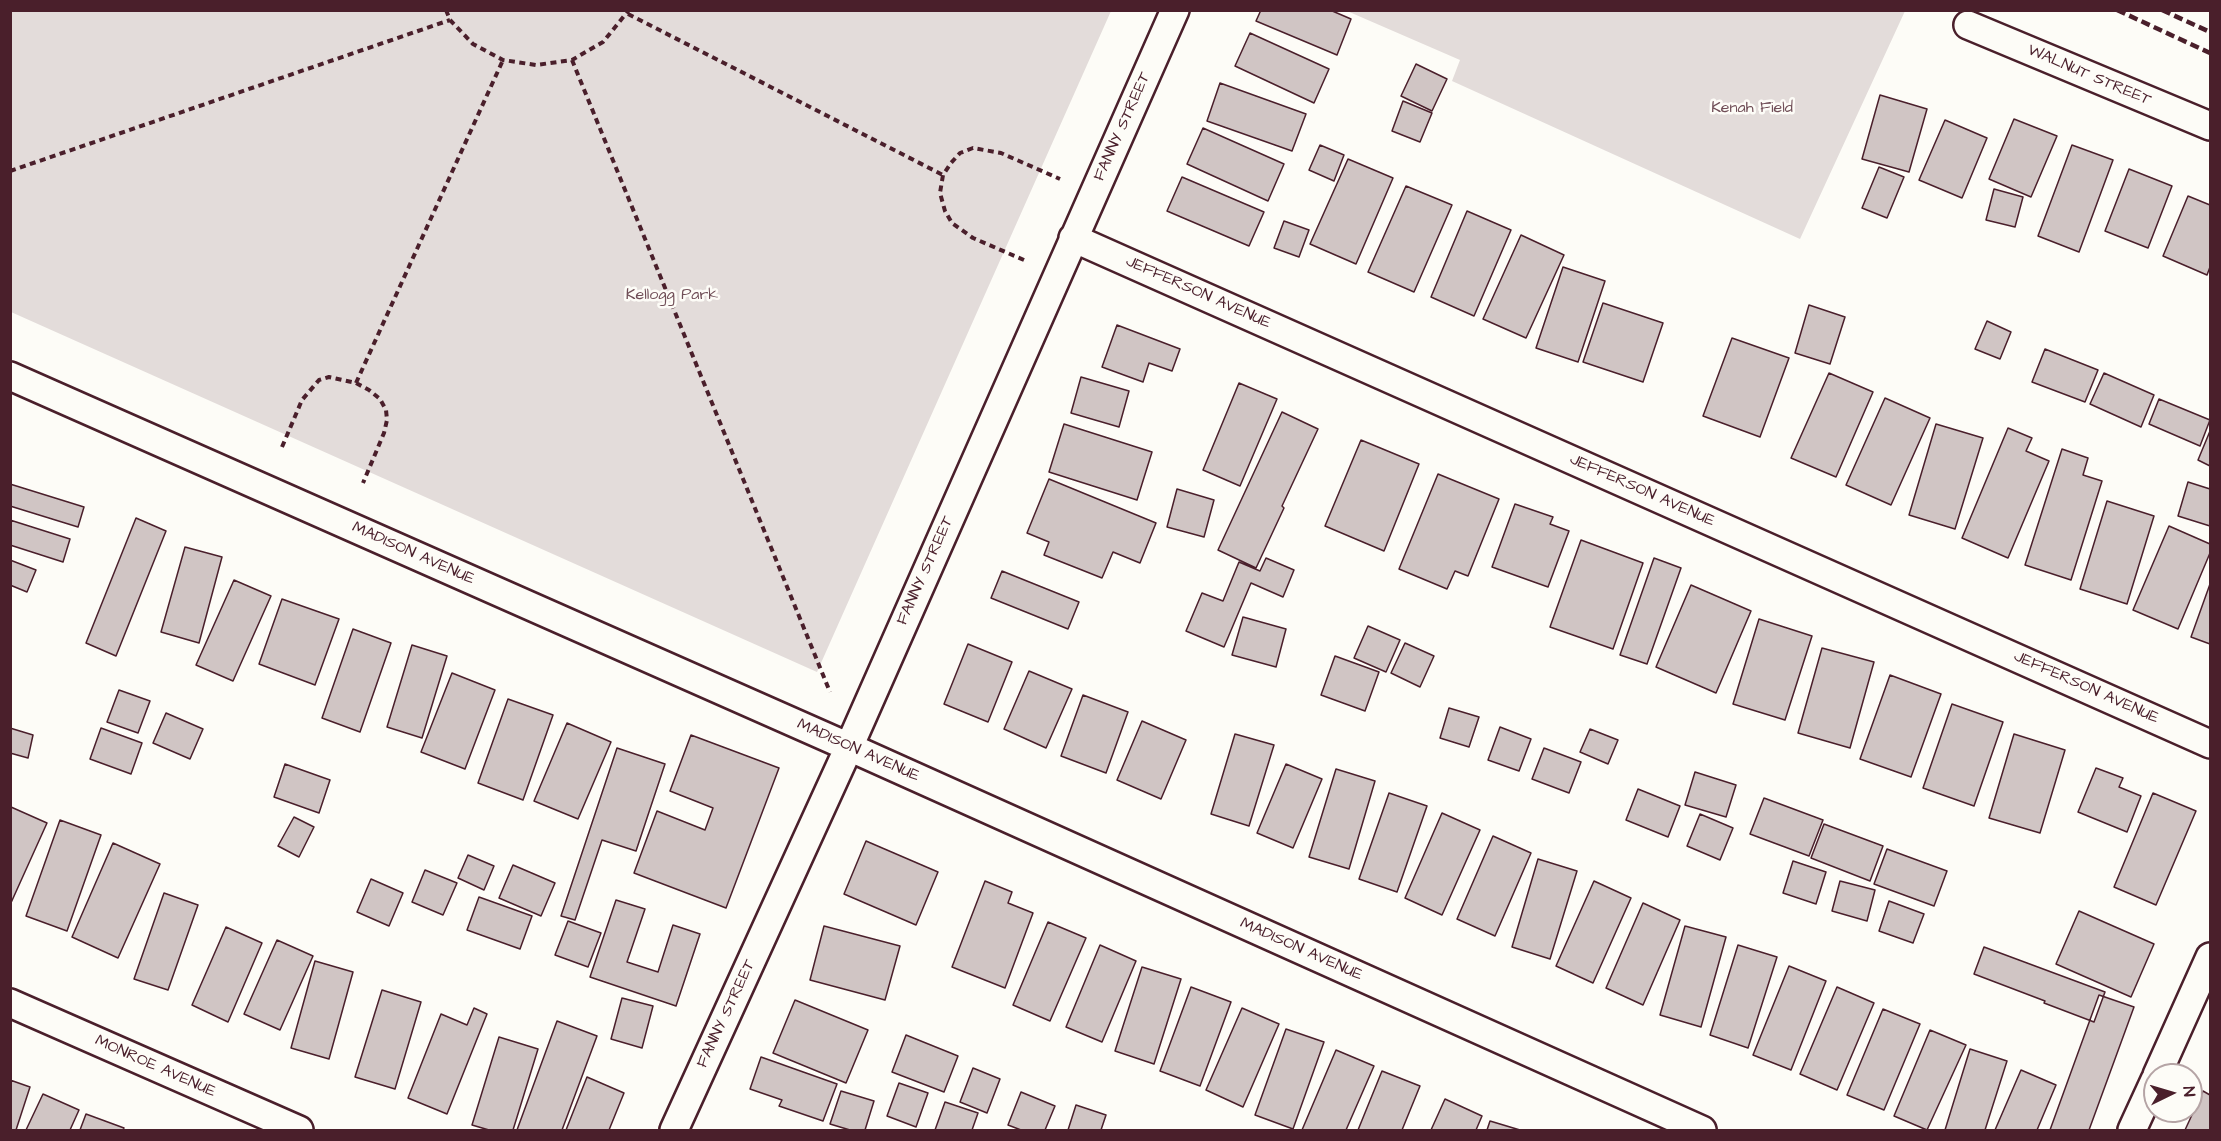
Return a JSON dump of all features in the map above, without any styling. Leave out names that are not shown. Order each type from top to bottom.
[{"type":"street","name":"FANNY STREET","points":[[674,1131],[849,747],[1175,10]]},
{"type":"street","name":"WALNUT STREET","points":[[1968,25],[2211,126]]},
{"type":"street","name":"JEFFERSON AVENUE","points":[[1073,238],[2211,744]]},
{"type":"street","name":"MADISON AVENUE","points":[[10,376],[849,747],[1702,1131]]},
{"type":"street","points":[[2162,1063],[2211,957]]},
{"type":"street","name":"MONROE AVENUE","points":[[10,1003],[299,1131]]},
{"type":"street","points":[[2132,1131],[2143,1107]]},
{"type":"path","points":[[446,10],[450,20],[474,44],[503,60],[536,65],[572,60],[603,42],[628,12],[943,175]]},
{"type":"path","points":[[10,171],[450,20]]},
{"type":"path","points":[[356,383],[503,60]]},
{"type":"path","points":[[572,60],[830,692]]},
{"type":"path","points":[[1024,260],[973,238],[952,224],[945,211],[940,193],[943,175],[960,153],[973,148],[1000,153],[1060,179]]},
{"type":"path","points":[[282,447],[302,400],[319,380],[329,377],[356,383],[380,399],[386,410],[387,420],[384,433],[363,483]]},
{"type":"green space","name":"Kellogg Park","points":[[11,10],[1111,11],[817,672],[11,312]]},
{"type":"green space","name":"Kenah Field","points":[[1347,11],[1905,11],[1800,239],[1452,81],[1460,60]]},
{"type":"building","points":[[1261,10],[1330,10],[1351,19],[1337,55],[1256,21]]},
{"type":"building","points":[[1250,33],[1329,69],[1314,103],[1235,66]]},
{"type":"building","points":[[1416,64],[1447,79],[1432,111],[1401,96]]},
{"type":"building","points":[[1220,83],[1306,114],[1292,151],[1207,121]]},
{"type":"building","points":[[1880,95],[1927,109],[1909,172],[1862,159]]},
{"type":"building","points":[[1403,101],[1432,113],[1420,142],[1392,131]]},
{"type":"building","points":[[2014,119],[2057,136],[2031,197],[1989,179]]},
{"type":"building","points":[[1945,120],[1987,138],[1962,198],[1919,180]]},
{"type":"building","points":[[1203,128],[1284,164],[1268,201],[1187,164]]},
{"type":"building","points":[[1320,145],[1344,155],[1334,181],[1309,170]]},
{"type":"building","points":[[2072,145],[2113,160],[2079,252],[2038,236]]},
{"type":"building","points":[[1348,159],[1393,178],[1356,264],[1310,244]]},
{"type":"building","points":[[1879,167],[1904,177],[1887,218],[1862,208]]},
{"type":"building","points":[[2129,169],[2172,186],[2148,248],[2105,231]]},
{"type":"building","points":[[1182,177],[1264,212],[1249,246],[1167,211]]},
{"type":"building","points":[[1406,186],[1452,205],[1414,292],[1368,272]]},
{"type":"building","points":[[1994,189],[2023,197],[2015,227],[1986,220]]},
{"type":"building","points":[[2188,196],[2210,205],[2210,267],[2207,275],[2163,256]]},
{"type":"building","points":[[1467,211],[1511,230],[1474,316],[1431,297]]},
{"type":"building","points":[[1284,221],[1309,230],[1299,257],[1274,248]]},
{"type":"building","points":[[1521,235],[1564,255],[1526,338],[1483,319]]},
{"type":"building","points":[[1563,267],[1605,281],[1578,362],[1536,348]]},
{"type":"building","points":[[1603,303],[1663,323],[1643,382],[1583,362]]},
{"type":"building","points":[[1809,305],[1845,317],[1830,364],[1795,353]]},
{"type":"building","points":[[1987,321],[2011,332],[2000,359],[1975,349]]},
{"type":"building","points":[[1117,325],[1180,349],[1172,371],[1149,363],[1143,382],[1102,367]]},
{"type":"building","points":[[1732,338],[1789,358],[1760,437],[1703,416]]},
{"type":"building","points":[[2045,349],[2098,370],[2085,402],[2032,382]]},
{"type":"building","points":[[1829,373],[1873,392],[1836,477],[1791,458]]},
{"type":"building","points":[[2104,373],[2154,395],[2141,427],[2090,404]]},
{"type":"building","points":[[1081,377],[1129,391],[1119,427],[1071,413]]},
{"type":"building","points":[[1239,383],[1277,399],[1240,486],[1203,470]]},
{"type":"building","points":[[1885,398],[1930,418],[1891,505],[1846,485]]},
{"type":"building","points":[[2159,399],[2210,420],[2200,446],[2149,424]]},
{"type":"building","points":[[1282,412],[1318,429],[1256,568],[1218,550]]},
{"type":"building","points":[[1064,424],[1152,452],[1137,500],[1049,472]]},
{"type":"building","points":[[1936,424],[1983,438],[1955,529],[1909,515]]},
{"type":"building","points":[[2008,428],[2032,438],[2026,451],[2049,461],[2008,558],[1962,538]]},
{"type":"building","points":[[2210,431],[2210,466],[2198,460]]},
{"type":"building","points":[[1361,440],[1419,464],[1384,551],[1325,526]]},
{"type":"building","points":[[2062,449],[2088,458],[2083,475],[2102,481],[2071,580],[2025,565]]},
{"type":"building","points":[[1438,474],[1499,499],[1468,576],[1455,571],[1447,589],[1399,569]]},
{"type":"building","points":[[1049,479],[1156,523],[1140,563],[1113,552],[1102,578],[1044,555],[1049,542],[1027,533]]},
{"type":"building","points":[[2188,482],[2210,489],[2210,526],[2178,516]]},
{"type":"building","points":[[10,484],[84,507],[78,527],[10,506]]},
{"type":"building","points":[[1177,489],[1214,500],[1204,537],[1167,527]]},
{"type":"building","points":[[2107,501],[2154,516],[2127,604],[2080,589]]},
{"type":"building","points":[[1515,504],[1553,517],[1550,524],[1569,531],[1548,587],[1492,567]]},
{"type":"building","points":[[136,518],[166,531],[116,656],[86,643]]},
{"type":"building","points":[[10,520],[70,539],[63,562],[10,545]]},
{"type":"building","points":[[2169,526],[2210,544],[2210,553],[2178,629],[2133,610]]},
{"type":"building","points":[[1581,540],[1643,563],[1613,649],[1550,627]]},
{"type":"building","points":[[185,547],[222,557],[199,643],[161,632]]},
{"type":"building","points":[[1266,558],[1294,570],[1283,597],[1251,583],[1224,647],[1186,631],[1202,593],[1223,601],[1239,562],[1260,571]]},
{"type":"building","points":[[1654,558],[1681,568],[1647,664],[1620,655]]},
{"type":"building","points":[[10,560],[36,570],[27,592],[10,585]]},
{"type":"building","points":[[1002,571],[1079,602],[1068,629],[991,598]]},
{"type":"building","points":[[234,580],[271,596],[233,681],[196,665]]},
{"type":"building","points":[[2210,584],[2210,644],[2191,637]]},
{"type":"building","points":[[1691,585],[1751,611],[1716,693],[1656,667]]},
{"type":"building","points":[[282,599],[339,619],[315,685],[259,664]]},
{"type":"building","points":[[1243,617],[1286,629],[1276,667],[1232,655]]},
{"type":"building","points":[[1759,619],[1812,636],[1785,720],[1733,704]]},
{"type":"building","points":[[1368,626],[1400,640],[1386,672],[1354,658]]},
{"type":"building","points":[[353,629],[391,643],[360,732],[322,718]]},
{"type":"building","points":[[1405,643],[1434,656],[1420,687],[1391,673]]},
{"type":"building","points":[[968,644],[1012,662],[988,722],[944,704]]},
{"type":"building","points":[[412,645],[447,656],[422,738],[387,727]]},
{"type":"building","points":[[1822,648],[1874,662],[1850,748],[1798,733]]},
{"type":"building","points":[[1335,656],[1379,672],[1365,711],[1321,695]]},
{"type":"building","points":[[1029,671],[1072,689],[1046,748],[1004,729]]},
{"type":"building","points":[[452,673],[495,690],[465,769],[421,752]]},
{"type":"building","points":[[1890,675],[1941,694],[1911,777],[1860,759]]},
{"type":"building","points":[[119,690],[150,701],[138,733],[107,722]]},
{"type":"building","points":[[1083,695],[1128,712],[1106,773],[1061,756]]},
{"type":"building","points":[[508,699],[553,715],[523,800],[478,783]]},
{"type":"building","points":[[1952,704],[2003,722],[1974,806],[1923,788]]},
{"type":"building","points":[[1449,708],[1479,717],[1469,747],[1440,738]]},
{"type":"building","points":[[166,713],[203,729],[190,759],[153,743]]},
{"type":"building","points":[[1142,721],[1186,740],[1161,799],[1117,780]]},
{"type":"building","points":[[567,723],[611,742],[578,819],[534,801]]},
{"type":"building","points":[[1500,727],[1531,739],[1519,771],[1488,760]]},
{"type":"building","points":[[10,728],[33,735],[28,758],[10,753]]},
{"type":"building","points":[[101,728],[142,743],[131,774],[90,759]]},
{"type":"building","points":[[1590,729],[1618,740],[1608,764],[1580,752]]},
{"type":"building","points":[[1235,734],[1274,745],[1249,826],[1211,814]]},
{"type":"building","points":[[2014,734],[2065,750],[2040,833],[1989,818]]},
{"type":"building","points":[[691,735],[779,768],[726,908],[634,873],[657,811],[705,830],[713,808],[670,791]]},
{"type":"building","points":[[617,748],[665,764],[636,851],[602,840],[575,920],[561,916]]},
{"type":"building","points":[[1544,748],[1581,762],[1569,793],[1532,779]]},
{"type":"building","points":[[285,764],[330,780],[319,813],[274,797]]},
{"type":"building","points":[[1286,764],[1322,779],[1293,848],[1257,833]]},
{"type":"building","points":[[2096,768],[2123,778],[2119,787],[2141,796],[2127,832],[2078,812]]},
{"type":"building","points":[[1336,769],[1375,781],[1349,869],[1309,857]]},
{"type":"building","points":[[1695,772],[1736,785],[1726,817],[1685,805]]},
{"type":"building","points":[[1638,789],[1680,806],[1668,837],[1626,820]]},
{"type":"building","points":[[1389,793],[1427,806],[1397,892],[1359,879]]},
{"type":"building","points":[[2153,793],[2196,811],[2156,905],[2114,887]]},
{"type":"building","points":[[1764,798],[1823,820],[1809,856],[1750,834]]},
{"type":"building","points":[[10,807],[47,823],[10,905]]},
{"type":"building","points":[[1442,813],[1480,830],[1442,915],[1405,898]]},
{"type":"building","points":[[1700,814],[1733,828],[1720,860],[1687,846]]},
{"type":"building","points":[[294,817],[314,827],[299,857],[278,846]]},
{"type":"building","points":[[60,820],[101,835],[67,931],[26,916]]},
{"type":"building","points":[[1824,824],[1883,846],[1870,881],[1811,858]]},
{"type":"building","points":[[1493,836],[1531,853],[1495,936],[1457,919]]},
{"type":"building","points":[[866,841],[938,872],[916,925],[844,894]]},
{"type":"building","points":[[113,843],[160,864],[118,958],[72,937]]},
{"type":"building","points":[[1887,849],[1947,871],[1934,906],[1874,884]]},
{"type":"building","points":[[468,855],[494,866],[484,890],[458,878]]},
{"type":"building","points":[[1538,859],[1577,871],[1550,959],[1512,947]]},
{"type":"building","points":[[1793,861],[1826,872],[1816,904],[1783,893]]},
{"type":"building","points":[[513,865],[555,883],[541,916],[499,898]]},
{"type":"building","points":[[425,870],[457,883],[443,915],[412,902]]},
{"type":"building","points":[[371,879],[403,893],[389,926],[357,912]]},
{"type":"building","points":[[985,881],[1012,892],[1008,903],[1033,913],[1005,988],[952,967]]},
{"type":"building","points":[[1594,881],[1631,898],[1593,983],[1556,966]]},
{"type":"building","points":[[1840,881],[1875,890],[1867,921],[1832,911]]},
{"type":"building","points":[[164,893],[198,905],[168,990],[134,979]]},
{"type":"building","points":[[479,897],[532,916],[520,949],[467,930]]},
{"type":"building","points":[[616,900],[645,909],[627,962],[658,972],[673,925],[700,934],[676,1006],[590,977]]},
{"type":"building","points":[[1889,901],[1924,914],[1913,943],[1879,931]]},
{"type":"building","points":[[1643,903],[1680,920],[1643,1005],[1606,988]]},
{"type":"building","points":[[2079,911],[2154,944],[2131,997],[2056,964]]},
{"type":"building","points":[[568,921],[601,933],[588,967],[555,955]]},
{"type":"building","points":[[1048,922],[1086,938],[1050,1021],[1013,1005]]},
{"type":"building","points":[[824,926],[900,946],[885,1000],[810,980]]},
{"type":"building","points":[[1685,926],[1726,937],[1701,1027],[1660,1015]]},
{"type":"building","points":[[226,927],[262,943],[228,1022],[192,1005]]},
{"type":"building","points":[[277,940],[313,956],[280,1030],[244,1014]]},
{"type":"building","points":[[1100,945],[1136,961],[1102,1042],[1066,1027]]},
{"type":"building","points":[[1738,945],[1777,957],[1748,1048],[1710,1035]]},
{"type":"building","points":[[1984,947],[2105,992],[2094,1022],[1974,974]]},
{"type":"building","points":[[315,961],[353,972],[329,1059],[291,1048]]},
{"type":"building","points":[[1789,966],[1826,981],[1791,1070],[1753,1055]]},
{"type":"building","points":[[1142,967],[1181,979],[1154,1064],[1115,1051]]},
{"type":"building","points":[[1191,987],[1231,1002],[1200,1086],[1160,1071]]},
{"type":"building","points":[[1837,987],[1874,1003],[1837,1090],[1800,1074]]},
{"type":"building","points":[[382,990],[421,1002],[395,1089],[355,1077]]},
{"type":"building","points":[[2099,995],[2134,1007],[2089,1130],[2050,1130]]},
{"type":"building","points":[[622,998],[653,1006],[642,1048],[611,1039]]},
{"type":"building","points":[[795,1000],[868,1030],[846,1083],[773,1053]]},
{"type":"building","points":[[474,1008],[487,1014],[447,1114],[408,1098],[441,1014],[467,1025]]},
{"type":"building","points":[[1242,1008],[1279,1024],[1243,1107],[1206,1090]]},
{"type":"building","points":[[1883,1009],[1920,1024],[1884,1110],[1847,1095]]},
{"type":"building","points":[[557,1021],[597,1036],[562,1130],[517,1130]]},
{"type":"building","points":[[1286,1029],[1324,1042],[1293,1129],[1255,1115]]},
{"type":"building","points":[[1930,1030],[1966,1045],[1927,1130],[1894,1116]]},
{"type":"building","points":[[906,1035],[958,1056],[944,1092],[892,1072]]},
{"type":"building","points":[[499,1037],[538,1049],[513,1130],[489,1130],[472,1125]]},
{"type":"building","points":[[1970,1049],[2007,1061],[1985,1130],[1945,1130]]},
{"type":"building","points":[[1336,1050],[1374,1066],[1346,1130],[1302,1130]]},
{"type":"building","points":[[761,1057],[837,1084],[823,1121],[779,1106],[782,1100],[750,1089]]},
{"type":"building","points":[[973,1068],[1000,1079],[987,1113],[960,1102]]},
{"type":"building","points":[[2021,1070],[2056,1085],[2037,1130],[1995,1130]]},
{"type":"building","points":[[1382,1071],[1420,1086],[1402,1130],[1358,1130]]},
{"type":"building","points":[[587,1077],[624,1093],[609,1130],[566,1130]]},
{"type":"building","points":[[10,1080],[30,1087],[16,1130],[10,1130]]},
{"type":"building","points":[[899,1083],[928,1093],[916,1127],[887,1116]]},
{"type":"building","points":[[841,1091],[874,1101],[865,1130],[850,1130],[830,1124]]},
{"type":"building","points":[[2203,1091],[2210,1095],[2210,1130],[2185,1130],[2188,1123],[2203,1123]]},
{"type":"building","points":[[1021,1092],[1055,1106],[1045,1130],[1021,1130],[1008,1125]]},
{"type":"building","points":[[43,1094],[79,1110],[70,1130],[26,1130]]},
{"type":"building","points":[[1445,1099],[1482,1116],[1476,1130],[1431,1130]]},
{"type":"building","points":[[945,1102],[978,1113],[972,1130],[935,1130]]},
{"type":"building","points":[[1076,1105],[1106,1115],[1101,1130],[1068,1130]]},
{"type":"building","points":[[86,1114],[124,1128],[123,1130],[80,1130]]},
{"type":"building","points":[[1490,1121],[1520,1130],[1487,1130]]},
{"type":"railway","points":[[2117,10],[2210,53]]},
{"type":"railway","points":[[2162,10],[2210,32]]}]
